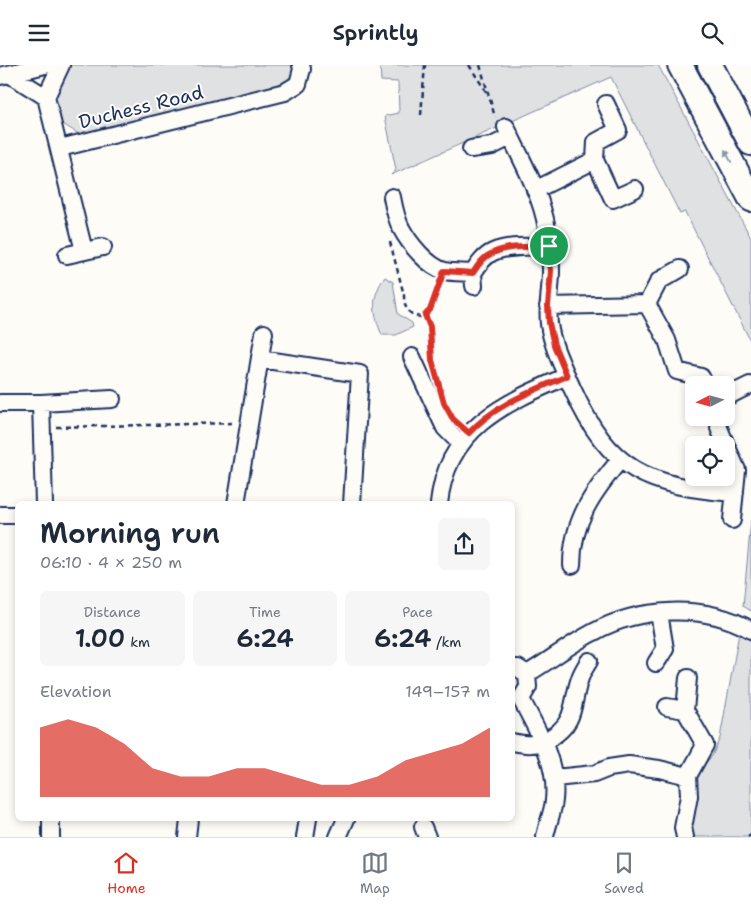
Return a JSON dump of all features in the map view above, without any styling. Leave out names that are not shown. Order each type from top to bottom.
[{"type":"highway","points":[[680,65],[751,199]]},
{"type":"highway","points":[[710,65],[751,143]]},
{"type":"street","points":[[4,75],[40,65]]},
{"type":"street","points":[[61,65],[46,97],[84,251]]},
{"type":"street","name":"Duchess Road","points":[[60,148],[285,91],[298,84],[302,69],[301,65]]},
{"type":"street","points":[[4,75],[46,97]]},
{"type":"street","points":[[606,104],[618,130],[596,142],[595,161],[613,199],[635,189]]},
{"type":"street","points":[[471,149],[492,146],[508,132],[535,189],[547,227],[551,271],[548,306],[554,345],[583,413],[597,434],[620,460],[645,476],[670,485],[702,491],[735,493]]},
{"type":"street","points":[[535,189],[595,161]]},
{"type":"street","points":[[392,197],[395,215],[408,240],[430,263],[444,271],[474,279],[482,260],[492,253],[506,249],[549,246]]},
{"type":"street","points":[[67,255],[103,247]]},
{"type":"street","points":[[647,304],[658,281],[680,269]]},
{"type":"street","points":[[548,306],[647,304]]},
{"type":"street","points":[[647,304],[668,340],[677,371],[697,376]]},
{"type":"street","points":[[236,501],[264,333]]},
{"type":"street","points":[[412,357],[445,428],[460,443]]},
{"type":"street","points":[[260,359],[360,374],[352,501]]},
{"type":"street","points":[[440,501],[441,486],[450,460],[460,443],[475,426],[523,395],[567,376]]},
{"type":"street","points":[[735,392],[750,385]]},
{"type":"street","points":[[0,403],[112,399]]},
{"type":"street","points":[[41,403],[44,501]]},
{"type":"street","points":[[719,428],[722,436]]},
{"type":"street","points":[[732,520],[735,493],[744,471],[735,458]]},
{"type":"street","points":[[572,565],[565,543],[586,505],[620,460]]},
{"type":"street","points":[[0,515],[15,515]]},
{"type":"street","points":[[545,837],[554,800],[555,778],[543,741],[517,699],[528,687],[520,671],[615,622],[659,613],[684,611],[712,615],[747,628]]},
{"type":"street","points":[[656,663],[664,649],[659,613]]},
{"type":"street","points":[[515,743],[531,746],[564,729],[574,705],[580,677],[589,661]]},
{"type":"street","points":[[685,837],[683,828],[689,796],[688,776],[705,745],[685,710],[688,679]]},
{"type":"street","points":[[667,707],[685,710]]},
{"type":"street","points":[[555,778],[594,774],[609,768],[629,765],[659,769],[688,776]]},
{"type":"street","points":[[51,821],[52,837]]},
{"type":"street","points":[[187,837],[189,821]]},
{"type":"street","points":[[305,837],[308,821]]},
{"type":"street","points":[[338,837],[345,821]]},
{"type":"path","points":[[421,115],[425,65]]},
{"type":"path","points":[[469,65],[489,96]]},
{"type":"path","points":[[480,65],[499,128],[508,132]]},
{"type":"path","points":[[390,239],[404,295],[404,304],[414,316],[420,317],[430,310],[444,271]]},
{"type":"path","points":[[425,315],[430,327],[433,367]]},
{"type":"path","points":[[42,427],[249,422]]},
{"type":"shaded area","points":[[71,65],[295,65],[296,70],[281,87],[82,136],[58,121],[52,99]]},
{"type":"shaded area","points":[[380,65],[658,65],[751,238],[751,342],[685,212],[680,214],[611,77],[391,175],[396,170],[385,116],[399,113],[398,82],[381,81]]},
{"type":"shaded area","points":[[385,277],[393,282],[398,314],[412,323],[413,327],[396,335],[382,335],[375,313],[375,299],[380,284]]},
{"type":"shaded area","points":[[751,520],[751,611],[743,606]]},
{"type":"shaded area","points":[[739,633],[751,641],[751,837],[693,837],[689,827],[698,797],[694,776],[712,756],[720,738]]},
{"type":"route","points":[[549,246],[551,271],[548,306],[549,323],[554,345],[567,376],[523,395],[494,412],[475,426],[469,433],[453,419],[444,403],[432,360],[430,327],[425,315],[430,310],[444,271],[473,273],[482,260],[492,253],[506,249],[549,246]]}]
